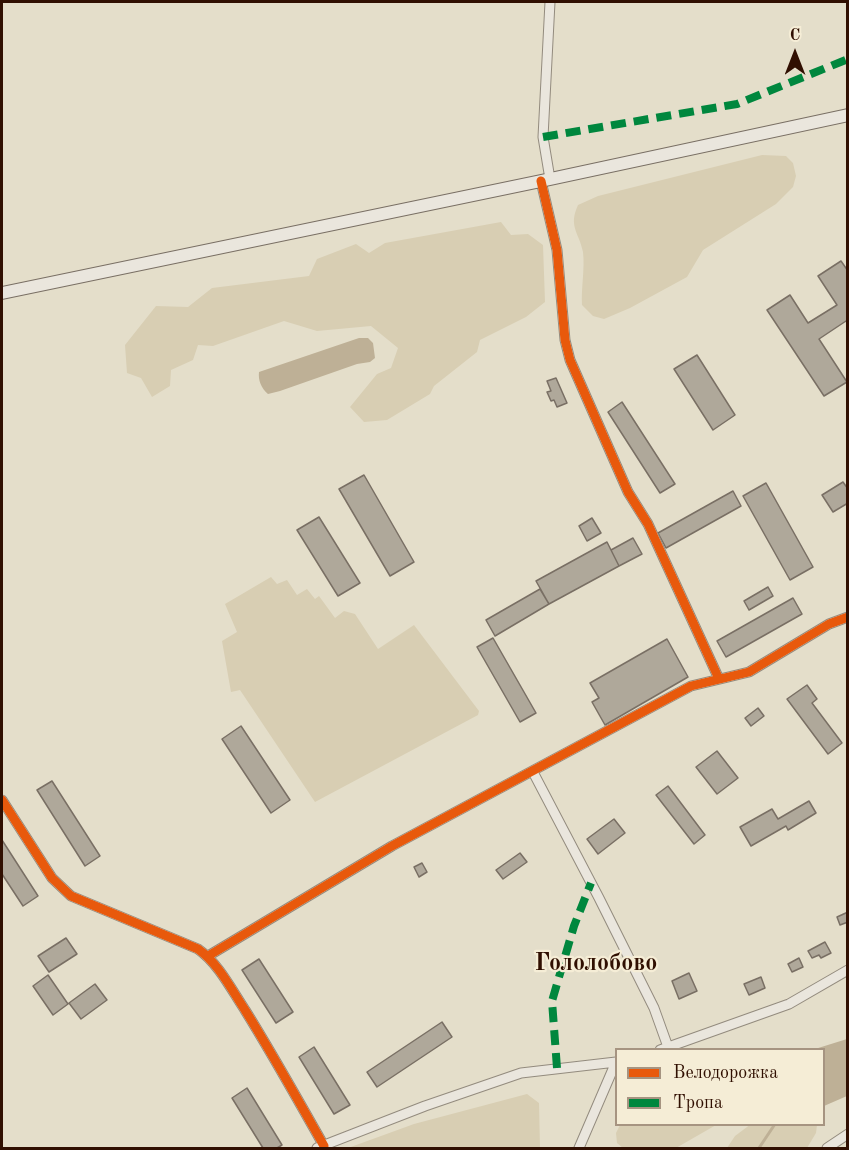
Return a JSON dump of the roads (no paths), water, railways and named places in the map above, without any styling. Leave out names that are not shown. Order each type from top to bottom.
[{"type":"main road","points":[[2,293],[848,115]]},
{"type":"street","points":[[550,2],[543,137],[565,340],[570,360],[628,492],[648,524],[719,680]]},
{"type":"street","points":[[208,956],[392,846],[691,686],[749,672],[829,624],[848,617]]},
{"type":"street","points":[[533,772],[654,1008],[664,1048],[789,1004],[848,970]]},
{"type":"street","points":[[2,800],[52,878],[71,896],[198,949],[208,956],[222,974],[275,1058],[320,1147],[425,1106],[521,1073],[615,1062]]},
{"type":"street","points":[[579,1149],[615,1064]]},
{"type":"street","points":[[827,1149],[848,1134]]},
{"type":"waterway","points":[[759,1148],[774,1126]]},
{"type":"district","name":"Гололобово","points":[[596,964]]}]
